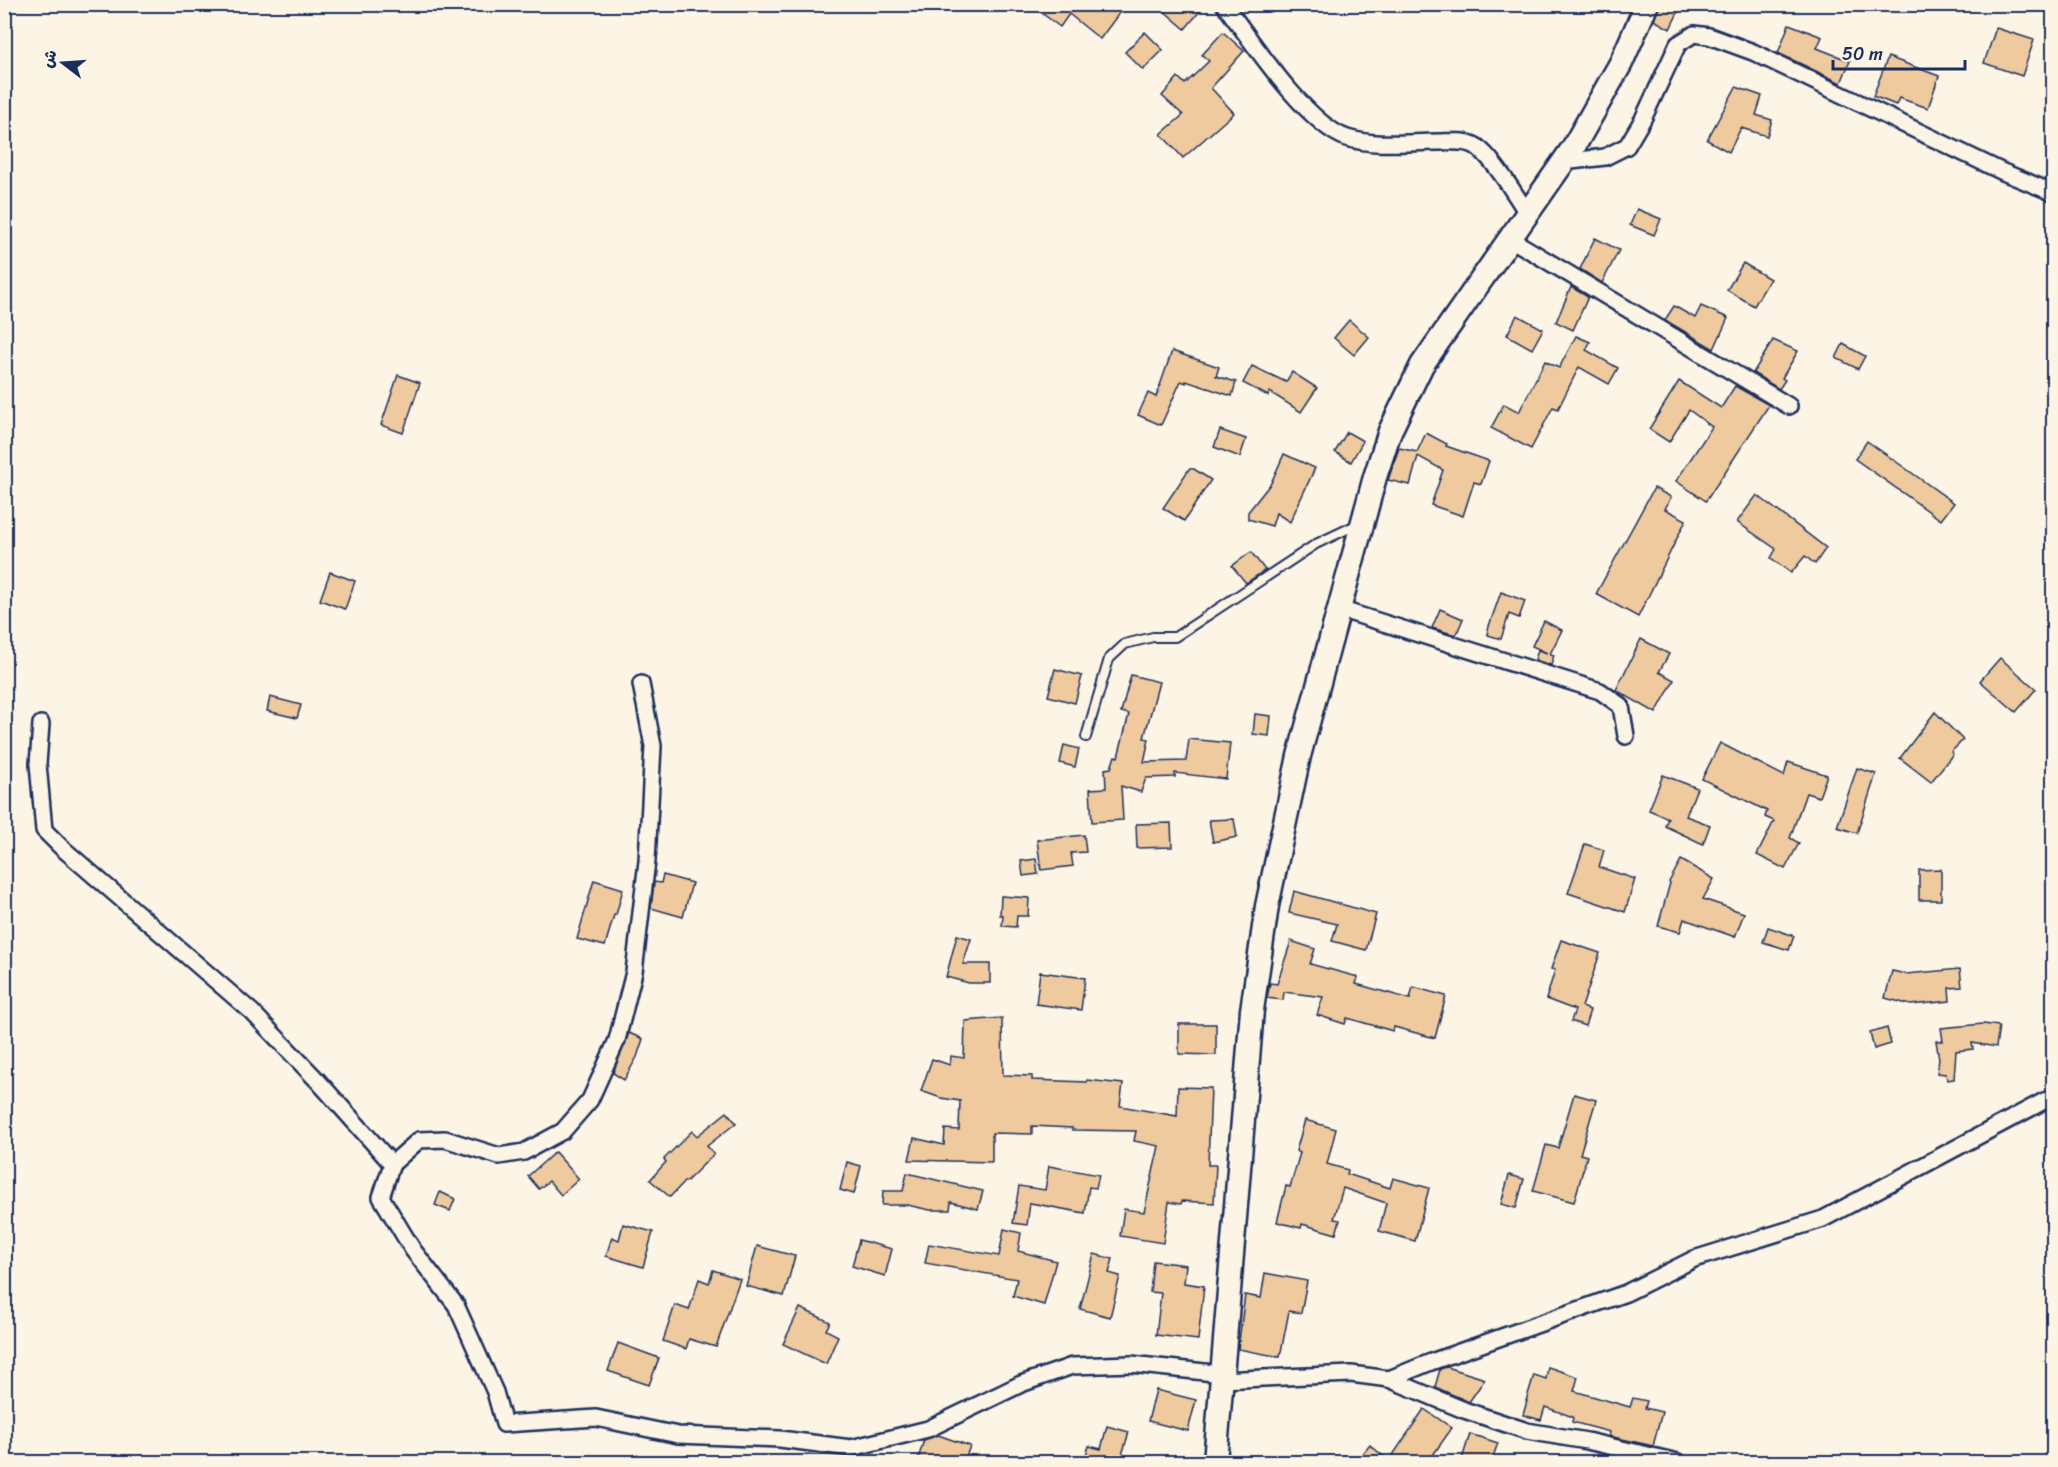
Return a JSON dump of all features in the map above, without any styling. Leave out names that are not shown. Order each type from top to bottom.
[{"type":"main road","points":[[1215,1462],[1252,1010],[1267,906],[1299,756],[1390,431],[1422,365],[1573,148],[1621,63],[1647,4]]},
{"type":"street","points":[[1224,4],[1290,91],[1322,124],[1346,138],[1379,142],[1455,142],[1474,145],[1493,163],[1527,213]]},
{"type":"street","points":[[1563,162],[1605,157],[1627,146],[1643,119],[1678,44],[1694,34],[1709,36],[1753,52],[2003,172],[2054,193]]},
{"type":"street","points":[[1509,238],[1790,405]]},
{"type":"street","points":[[1339,609],[1600,691],[1621,706],[1626,736]]},
{"type":"street","points":[[641,684],[653,746],[647,861],[634,972],[617,1040],[590,1100],[563,1131],[524,1152],[499,1156],[445,1139],[419,1140],[392,1164],[381,1197],[413,1250],[456,1305],[495,1392],[504,1424],[596,1418],[678,1435],[780,1439],[850,1448],[928,1429],[1021,1384],[1072,1366],[1131,1364],[1222,1377],[1351,1374],[1389,1379],[1464,1410],[1527,1431],[1587,1441],[1678,1462]]},
{"type":"street","points":[[41,724],[38,764],[44,830],[60,847],[252,1012],[318,1081],[392,1164]]},
{"type":"street","points":[[1389,1379],[1626,1293],[1694,1258],[1823,1219],[2034,1106],[2054,1098]]},
{"type":"lane","points":[[1086,737],[1109,659],[1125,644],[1153,637],[1175,637],[1316,544],[1363,523]]},
{"type":"building","points":[[1030,4],[1126,4],[1100,39],[1069,14],[1060,27]]},
{"type":"building","points":[[1156,4],[1206,4],[1185,29]]},
{"type":"building","points":[[1660,4],[1682,4],[1670,29],[1654,20]]},
{"type":"building","points":[[1789,24],[1822,37],[1817,48],[1850,61],[1841,83],[1778,53]]},
{"type":"building","points":[[1996,28],[2034,40],[2022,76],[1984,63]]},
{"type":"building","points":[[1145,32],[1163,50],[1143,70],[1125,52]]},
{"type":"building","points":[[1223,32],[1244,51],[1211,88],[1234,113],[1183,158],[1161,134],[1183,115],[1162,96],[1178,77],[1185,84],[1209,61],[1202,55]]},
{"type":"building","points":[[1888,57],[1939,76],[1928,108],[1899,98],[1896,105],[1873,96]]},
{"type":"building","points":[[1736,87],[1762,96],[1756,115],[1772,120],[1767,136],[1741,128],[1729,152],[1707,140]]},
{"type":"building","points":[[1637,209],[1661,219],[1654,235],[1630,225]]},
{"type":"building","points":[[1595,238],[1619,250],[1602,283],[1580,269]]},
{"type":"building","points":[[1743,263],[1770,279],[1754,306],[1727,290]]},
{"type":"building","points":[[1571,287],[1588,297],[1573,330],[1556,322]]},
{"type":"building","points":[[1674,306],[1695,318],[1701,306],[1728,318],[1714,349],[1665,320]]},
{"type":"building","points":[[1517,315],[1543,329],[1532,349],[1507,335]]},
{"type":"building","points":[[1349,320],[1369,337],[1354,355],[1334,338]]},
{"type":"building","points":[[1576,336],[1590,342],[1586,350],[1618,368],[1609,384],[1579,367],[1558,409],[1553,407],[1531,449],[1491,428],[1504,404],[1519,412],[1545,361],[1559,368]]},
{"type":"building","points":[[1773,340],[1798,351],[1782,378],[1785,380],[1779,389],[1753,373]]},
{"type":"building","points":[[1843,344],[1865,356],[1858,369],[1836,358]]},
{"type":"building","points":[[1172,351],[1219,367],[1216,376],[1236,382],[1232,396],[1181,381],[1161,425],[1138,415],[1148,393],[1156,397]]},
{"type":"building","points":[[1252,366],[1286,382],[1292,372],[1317,388],[1301,412],[1270,392],[1268,396],[1243,383]]},
{"type":"building","points":[[398,375],[420,383],[403,433],[381,425]]},
{"type":"building","points":[[1679,381],[1721,408],[1735,386],[1769,405],[1706,501],[1676,481],[1712,427],[1689,410],[1669,442],[1649,429]]},
{"type":"building","points":[[1220,430],[1246,439],[1240,457],[1214,447]]},
{"type":"building","points":[[1347,432],[1363,441],[1351,462],[1335,452]]},
{"type":"building","points":[[1426,433],[1447,444],[1446,446],[1489,461],[1481,484],[1474,482],[1463,516],[1431,505],[1443,470],[1418,456],[1410,485],[1388,480],[1399,448],[1417,452]]},
{"type":"building","points":[[1867,441],[1954,503],[1941,520],[1855,459]]},
{"type":"building","points":[[1284,454],[1315,468],[1290,522],[1276,513],[1272,526],[1248,519],[1248,512],[1271,483]]},
{"type":"building","points":[[1189,469],[1194,469],[1211,480],[1184,521],[1163,508]]},
{"type":"building","points":[[1654,488],[1671,497],[1665,509],[1686,520],[1638,617],[1596,594]]},
{"type":"building","points":[[1757,495],[1826,548],[1815,564],[1805,556],[1791,573],[1771,558],[1776,549],[1737,522]]},
{"type":"building","points":[[1251,552],[1265,570],[1246,583],[1232,566]]},
{"type":"building","points":[[330,572],[355,581],[345,609],[320,600]]},
{"type":"building","points":[[1501,592],[1525,601],[1519,618],[1509,614],[1501,639],[1488,635],[1488,629]]},
{"type":"building","points":[[1440,609],[1463,619],[1456,635],[1432,628]]},
{"type":"building","points":[[1544,621],[1562,630],[1550,654],[1554,655],[1551,665],[1535,660],[1538,650],[1547,653],[1532,646]]},
{"type":"building","points":[[1641,639],[1669,654],[1659,672],[1674,680],[1656,713],[1616,690]]},
{"type":"building","points":[[2000,658],[2036,689],[2016,712],[1980,681]]},
{"type":"building","points":[[1055,669],[1082,676],[1075,703],[1048,696]]},
{"type":"building","points":[[1131,675],[1159,682],[1144,738],[1149,739],[1144,762],[1186,761],[1189,739],[1230,743],[1226,779],[1175,773],[1175,777],[1146,778],[1141,792],[1121,786],[1123,820],[1092,822],[1090,789],[1106,788],[1105,769],[1111,768],[1115,756],[1118,757],[1129,714],[1121,712]]},
{"type":"building","points":[[270,697],[301,705],[297,718],[267,711]]},
{"type":"building","points":[[1935,712],[1963,740],[1951,752],[1953,754],[1931,782],[1900,758]]},
{"type":"building","points":[[1255,714],[1271,716],[1269,736],[1253,734]]},
{"type":"building","points":[[1720,743],[1784,776],[1788,762],[1827,775],[1819,797],[1806,793],[1790,838],[1799,843],[1785,869],[1757,855],[1774,821],[1765,817],[1767,811],[1702,779]]},
{"type":"building","points":[[1064,745],[1079,749],[1075,767],[1060,763]]},
{"type":"building","points":[[1857,768],[1876,774],[1857,833],[1837,827]]},
{"type":"building","points":[[1663,775],[1697,788],[1686,816],[1710,825],[1703,844],[1665,826],[1668,818],[1649,810]]},
{"type":"building","points":[[1234,819],[1237,837],[1213,842],[1209,820]]},
{"type":"building","points":[[1171,823],[1172,847],[1137,848],[1136,824]]},
{"type":"building","points":[[1084,835],[1086,852],[1071,853],[1073,866],[1041,870],[1037,840]]},
{"type":"building","points":[[1585,844],[1604,850],[1599,867],[1635,879],[1625,912],[1568,893]]},
{"type":"building","points":[[1036,859],[1038,874],[1023,876],[1021,861]]},
{"type":"building","points":[[1681,860],[1714,879],[1703,899],[1744,913],[1735,937],[1684,919],[1680,932],[1658,926],[1669,882]]},
{"type":"building","points":[[1941,869],[1941,900],[1919,900],[1919,870]]},
{"type":"building","points":[[663,875],[692,883],[683,917],[651,908],[654,882],[661,883]]},
{"type":"building","points":[[594,880],[623,889],[605,946],[577,939]]},
{"type":"building","points":[[1294,891],[1376,914],[1366,950],[1332,941],[1337,924],[1289,913]]},
{"type":"building","points":[[1001,896],[1029,898],[1028,916],[1017,916],[1016,927],[1002,926]]},
{"type":"building","points":[[1768,927],[1794,936],[1789,950],[1763,942]]},
{"type":"building","points":[[957,935],[971,939],[963,964],[990,964],[990,983],[969,983],[946,977]]},
{"type":"building","points":[[1561,940],[1600,953],[1582,1007],[1590,1010],[1585,1026],[1571,1021],[1575,1010],[1546,999],[1555,970],[1551,969]]},
{"type":"building","points":[[1291,941],[1315,949],[1310,964],[1358,977],[1356,984],[1410,999],[1413,987],[1446,996],[1435,1038],[1394,1027],[1393,1031],[1347,1018],[1345,1024],[1317,1015],[1323,997],[1284,992],[1283,1000],[1267,998],[1270,983],[1277,984]]},
{"type":"building","points":[[1960,969],[1962,987],[1949,988],[1950,1001],[1911,1005],[1885,998],[1892,971],[1906,974]]},
{"type":"building","points":[[1040,972],[1085,978],[1081,1010],[1036,1004]]},
{"type":"building","points":[[1002,1018],[1003,1075],[1032,1076],[1032,1080],[1087,1082],[1087,1080],[1123,1084],[1120,1106],[1177,1116],[1178,1087],[1211,1088],[1208,1165],[1216,1165],[1214,1203],[1169,1202],[1163,1243],[1120,1236],[1124,1209],[1144,1212],[1159,1146],[1134,1141],[1136,1131],[1072,1130],[1072,1128],[1032,1126],[1032,1134],[992,1133],[992,1162],[909,1160],[914,1138],[944,1145],[945,1129],[959,1130],[960,1101],[941,1098],[921,1091],[932,1059],[950,1065],[951,1056],[964,1058],[965,1021]]},
{"type":"building","points":[[1179,1024],[1216,1024],[1216,1055],[1179,1054]]},
{"type":"building","points":[[1983,1024],[1999,1026],[1996,1047],[1972,1043],[1973,1049],[1956,1051],[1954,1079],[1947,1080],[1946,1074],[1937,1073],[1939,1059],[1936,1041],[1943,1041],[1941,1028]]},
{"type":"building","points":[[1887,1028],[1891,1044],[1874,1049],[1870,1033]]},
{"type":"building","points":[[629,1033],[643,1039],[637,1057],[624,1080],[613,1073]]},
{"type":"building","points":[[1574,1094],[1596,1100],[1580,1154],[1587,1156],[1574,1202],[1533,1191],[1546,1145],[1558,1148]]},
{"type":"building","points":[[727,1112],[736,1123],[707,1146],[714,1154],[670,1197],[650,1180],[666,1162],[664,1159],[692,1131],[697,1136]]},
{"type":"building","points":[[1305,1120],[1336,1129],[1327,1164],[1348,1170],[1347,1174],[1390,1188],[1393,1178],[1429,1188],[1415,1241],[1379,1231],[1386,1203],[1343,1188],[1334,1219],[1340,1220],[1336,1234],[1302,1224],[1301,1228],[1277,1222],[1286,1186],[1290,1187],[1300,1153],[1296,1151]]},
{"type":"building","points":[[555,1152],[579,1179],[561,1195],[549,1181],[539,1189],[528,1176]]},
{"type":"building","points":[[847,1162],[861,1166],[854,1194],[840,1190]]},
{"type":"building","points":[[1049,1166],[1099,1175],[1096,1188],[1089,1187],[1085,1213],[1030,1203],[1027,1225],[1013,1223],[1019,1186],[1045,1190]]},
{"type":"building","points":[[907,1173],[983,1191],[978,1209],[951,1202],[950,1210],[930,1210],[907,1205],[882,1205],[883,1191],[903,1191]]},
{"type":"building","points":[[1509,1175],[1524,1179],[1516,1208],[1501,1204]]},
{"type":"building","points":[[440,1192],[455,1199],[450,1211],[435,1205]]},
{"type":"building","points":[[623,1224],[653,1232],[643,1267],[606,1256],[612,1237],[619,1240]]},
{"type":"building","points":[[1004,1229],[1021,1233],[1018,1251],[1056,1261],[1044,1305],[1013,1296],[1017,1279],[925,1263],[929,1244],[999,1256]]},
{"type":"building","points":[[859,1240],[892,1249],[885,1276],[852,1266]]},
{"type":"building","points":[[757,1246],[795,1256],[784,1296],[746,1286]]},
{"type":"building","points":[[1094,1254],[1113,1259],[1109,1273],[1120,1276],[1110,1317],[1080,1309]]},
{"type":"building","points":[[1153,1261],[1186,1265],[1184,1283],[1204,1286],[1198,1340],[1156,1335],[1161,1293],[1150,1292]]},
{"type":"building","points":[[713,1270],[740,1279],[716,1347],[689,1339],[686,1349],[663,1341],[675,1305],[689,1310],[699,1279],[709,1283]]},
{"type":"building","points":[[1265,1273],[1307,1281],[1301,1313],[1289,1311],[1280,1357],[1238,1349],[1245,1295],[1261,1298]]},
{"type":"building","points":[[800,1308],[830,1322],[826,1330],[838,1336],[826,1364],[783,1344]]},
{"type":"building","points":[[618,1343],[659,1358],[649,1385],[608,1371]]},
{"type":"building","points":[[1447,1367],[1485,1379],[1469,1402],[1435,1387],[1440,1369]]},
{"type":"building","points":[[1548,1367],[1578,1377],[1574,1391],[1630,1407],[1633,1398],[1647,1401],[1645,1408],[1662,1412],[1653,1446],[1609,1436],[1610,1432],[1572,1422],[1573,1417],[1545,1407],[1541,1420],[1523,1415],[1534,1375],[1546,1379]]},
{"type":"building","points":[[1156,1390],[1196,1400],[1188,1431],[1148,1421]]},
{"type":"building","points":[[1424,1409],[1452,1428],[1428,1462],[1356,1462],[1370,1445],[1389,1461]]},
{"type":"building","points":[[1107,1426],[1129,1432],[1122,1455],[1134,1458],[1133,1462],[1084,1462],[1089,1446],[1101,1449]]},
{"type":"building","points":[[1470,1434],[1498,1443],[1491,1462],[1461,1462]]},
{"type":"building","points":[[938,1435],[970,1446],[964,1462],[917,1462],[924,1440]]}]
